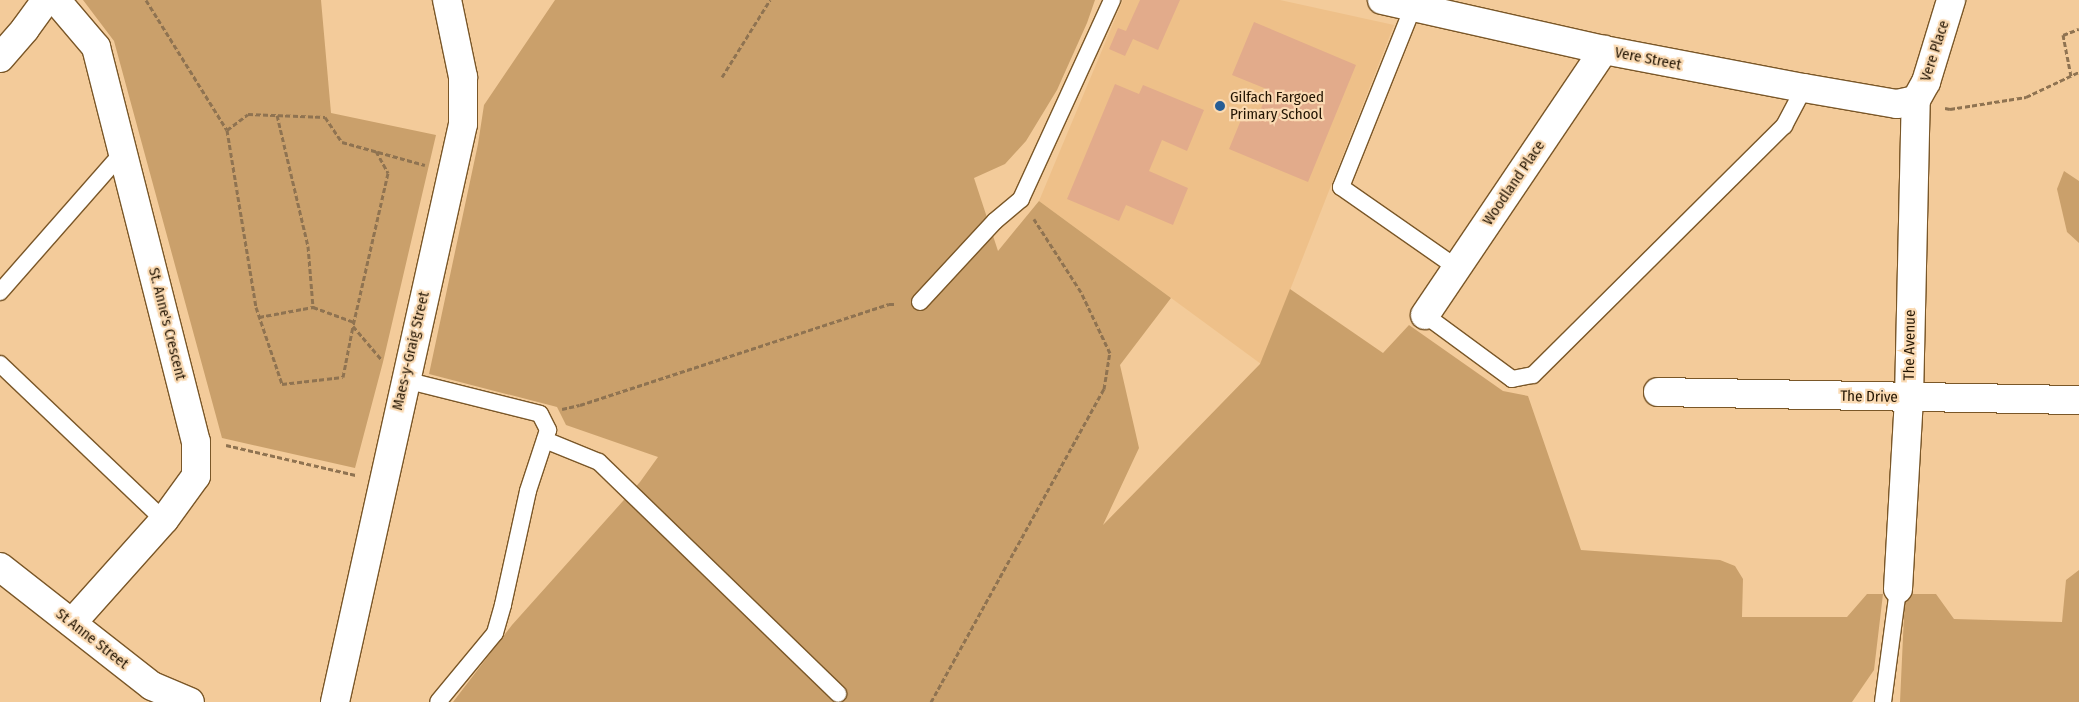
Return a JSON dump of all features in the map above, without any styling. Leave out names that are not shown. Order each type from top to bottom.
[{"type":"street","points":[[0,58],[26,29],[46,0]]},
{"type":"street","name":"St. Anne's Crescent","points":[[56,0],[96,46],[195,435],[196,476],[164,520],[72,623]]},
{"type":"street","name":"Maes-y-Graig Street","points":[[335,702],[463,124],[463,78],[447,0]]},
{"type":"street","name":"Vere Street","points":[[1382,0],[1604,50],[1804,88],[1897,104],[1916,100]]},
{"type":"street","name":"Vere Place","points":[[1916,100],[1926,82],[1951,0]]},
{"type":"street","name":"Woodland Place","points":[[1425,315],[1604,50]]},
{"type":"street","name":"The Avenue","points":[[1898,589],[1909,398],[1916,100]]},
{"type":"street","name":"The Drive","points":[[1658,392],[2079,400]]},
{"type":"street","name":"St Anne Street","points":[[0,567],[72,623],[148,694],[190,702]]},
{"type":"lane","points":[[920,302],[995,221],[1021,199],[1112,0]]},
{"type":"lane","points":[[1413,7],[1341,188],[1457,268]]},
{"type":"lane","points":[[1425,315],[1512,379],[1533,375],[1784,126],[1804,88]]},
{"type":"lane","points":[[0,292],[123,152]]},
{"type":"lane","points":[[0,364],[164,520]]},
{"type":"lane","points":[[406,375],[540,414],[548,430],[528,491],[503,606],[494,633],[438,702]]},
{"type":"lane","points":[[545,440],[599,462],[838,694]]},
{"type":"lane","points":[[1883,702],[1898,589]]},
{"type":"path","points":[[146,0],[227,130],[260,317],[282,384],[343,377],[388,173],[376,152]]},
{"type":"path","points":[[722,77],[770,0]]},
{"type":"path","points":[[2071,76],[2063,35],[2079,29]]},
{"type":"path","points":[[1916,100],[1950,109],[2026,97],[2079,72]]},
{"type":"path","points":[[227,130],[248,114],[326,117],[342,142],[452,172]]},
{"type":"path","points":[[277,116],[308,246],[313,308]]},
{"type":"path","points":[[931,702],[1104,388],[1110,353],[1081,292],[1021,199]]},
{"type":"path","points":[[540,414],[580,405],[889,304],[920,302]]},
{"type":"path","points":[[260,317],[313,308],[354,324],[378,358],[406,375]]},
{"type":"path","points":[[230,445],[383,482]]},
{"type":"shaded area","points":[[83,0],[321,0],[331,113],[436,135],[383,362],[355,468],[222,438],[114,41]]},
{"type":"shaded area","points":[[555,0],[1095,0],[1087,23],[1057,90],[1026,141],[1005,164],[974,178],[998,251],[1039,201],[1171,298],[1120,365],[1139,448],[1103,525],[1260,364],[1290,289],[1383,353],[1409,325],[1503,391],[1528,396],[1581,550],[1720,560],[1735,566],[1743,579],[1742,617],[1847,617],[1867,594],[1883,594],[1874,670],[1852,702],[453,702],[512,625],[640,482],[658,457],[566,425],[557,407],[429,374],[478,144],[484,105]]},
{"type":"shaded area","name":"Gilfach Fargoed Primary School","points":[[1123,0],[1280,0],[1394,25],[1261,364],[1039,201]]},
{"type":"shaded area","points":[[2064,171],[2079,181],[2079,243],[2067,232],[2057,189]]},
{"type":"shaded area","points":[[2079,570],[2079,702],[1900,702],[1905,594],[1936,594],[1954,619],[2062,622],[2066,580]]},
{"type":"building","points":[[1140,0],[1180,0],[1158,50],[1133,39],[1125,56],[1109,49],[1118,28],[1126,31]]},
{"type":"building","points":[[1254,22],[1356,65],[1308,182],[1229,149],[1243,115],[1256,120],[1269,90],[1232,75]]},
{"type":"building","points":[[1115,84],[1139,94],[1143,85],[1204,110],[1187,151],[1162,140],[1149,171],[1188,188],[1173,225],[1126,205],[1119,221],[1067,199]]},
{"type":"place","name":"Gilfach Fargoed Primary School","points":[[1220,106]]}]
